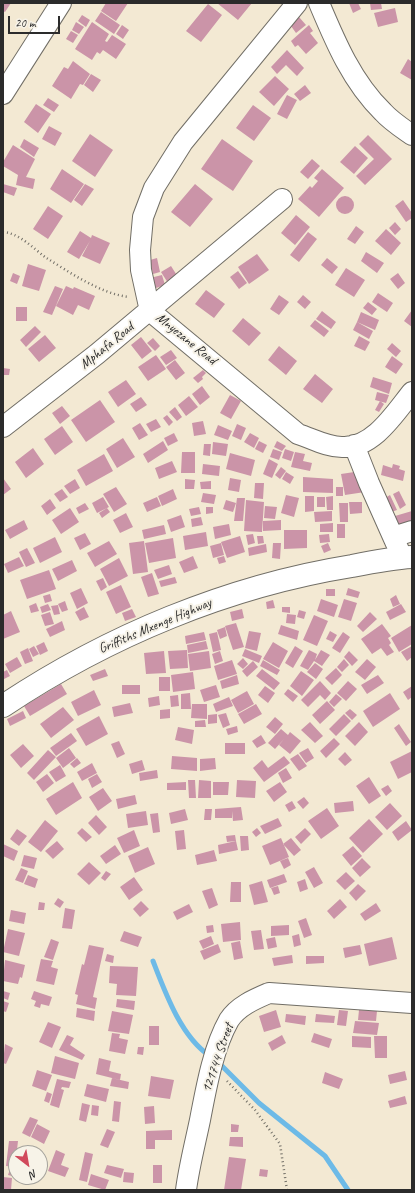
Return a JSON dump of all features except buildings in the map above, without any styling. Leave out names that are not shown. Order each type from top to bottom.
[{"type":"street","points":[[3,94],[61,3]]},
{"type":"street","name":"Mnyezane Road","points":[[297,3],[183,142],[154,188],[143,217],[140,250],[141,270],[149,305],[298,434],[326,445],[344,448],[375,435],[384,427],[412,392]]},
{"type":"street","points":[[319,3],[344,59],[360,84],[383,112],[412,135]]},
{"type":"street","name":"Mphafa Road","points":[[3,427],[92,359],[149,305],[282,199]]},
{"type":"street","points":[[354,444],[369,483],[393,537],[407,557]]},
{"type":"street","points":[[393,537],[412,531]]},
{"type":"street","name":"Griffiths Mxenge Highway","points":[[3,706],[62,669],[110,644],[197,606],[276,582],[321,571],[407,557]]},
{"type":"street","name":"121744 Street","points":[[186,1190],[207,1083],[212,1066],[229,1020],[250,1002],[269,993],[412,1003]]},
{"type":"path","points":[[3,232],[9,233],[21,239],[62,267],[110,294],[149,305]]},
{"type":"path","points":[[212,1066],[255,1110],[280,1144],[287,1190]]},
{"type":"waterway","points":[[153,961],[169,1000],[182,1026],[200,1048],[210,1056]]},
{"type":"waterway","points":[[218,1062],[259,1103],[325,1156],[348,1190]]}]
